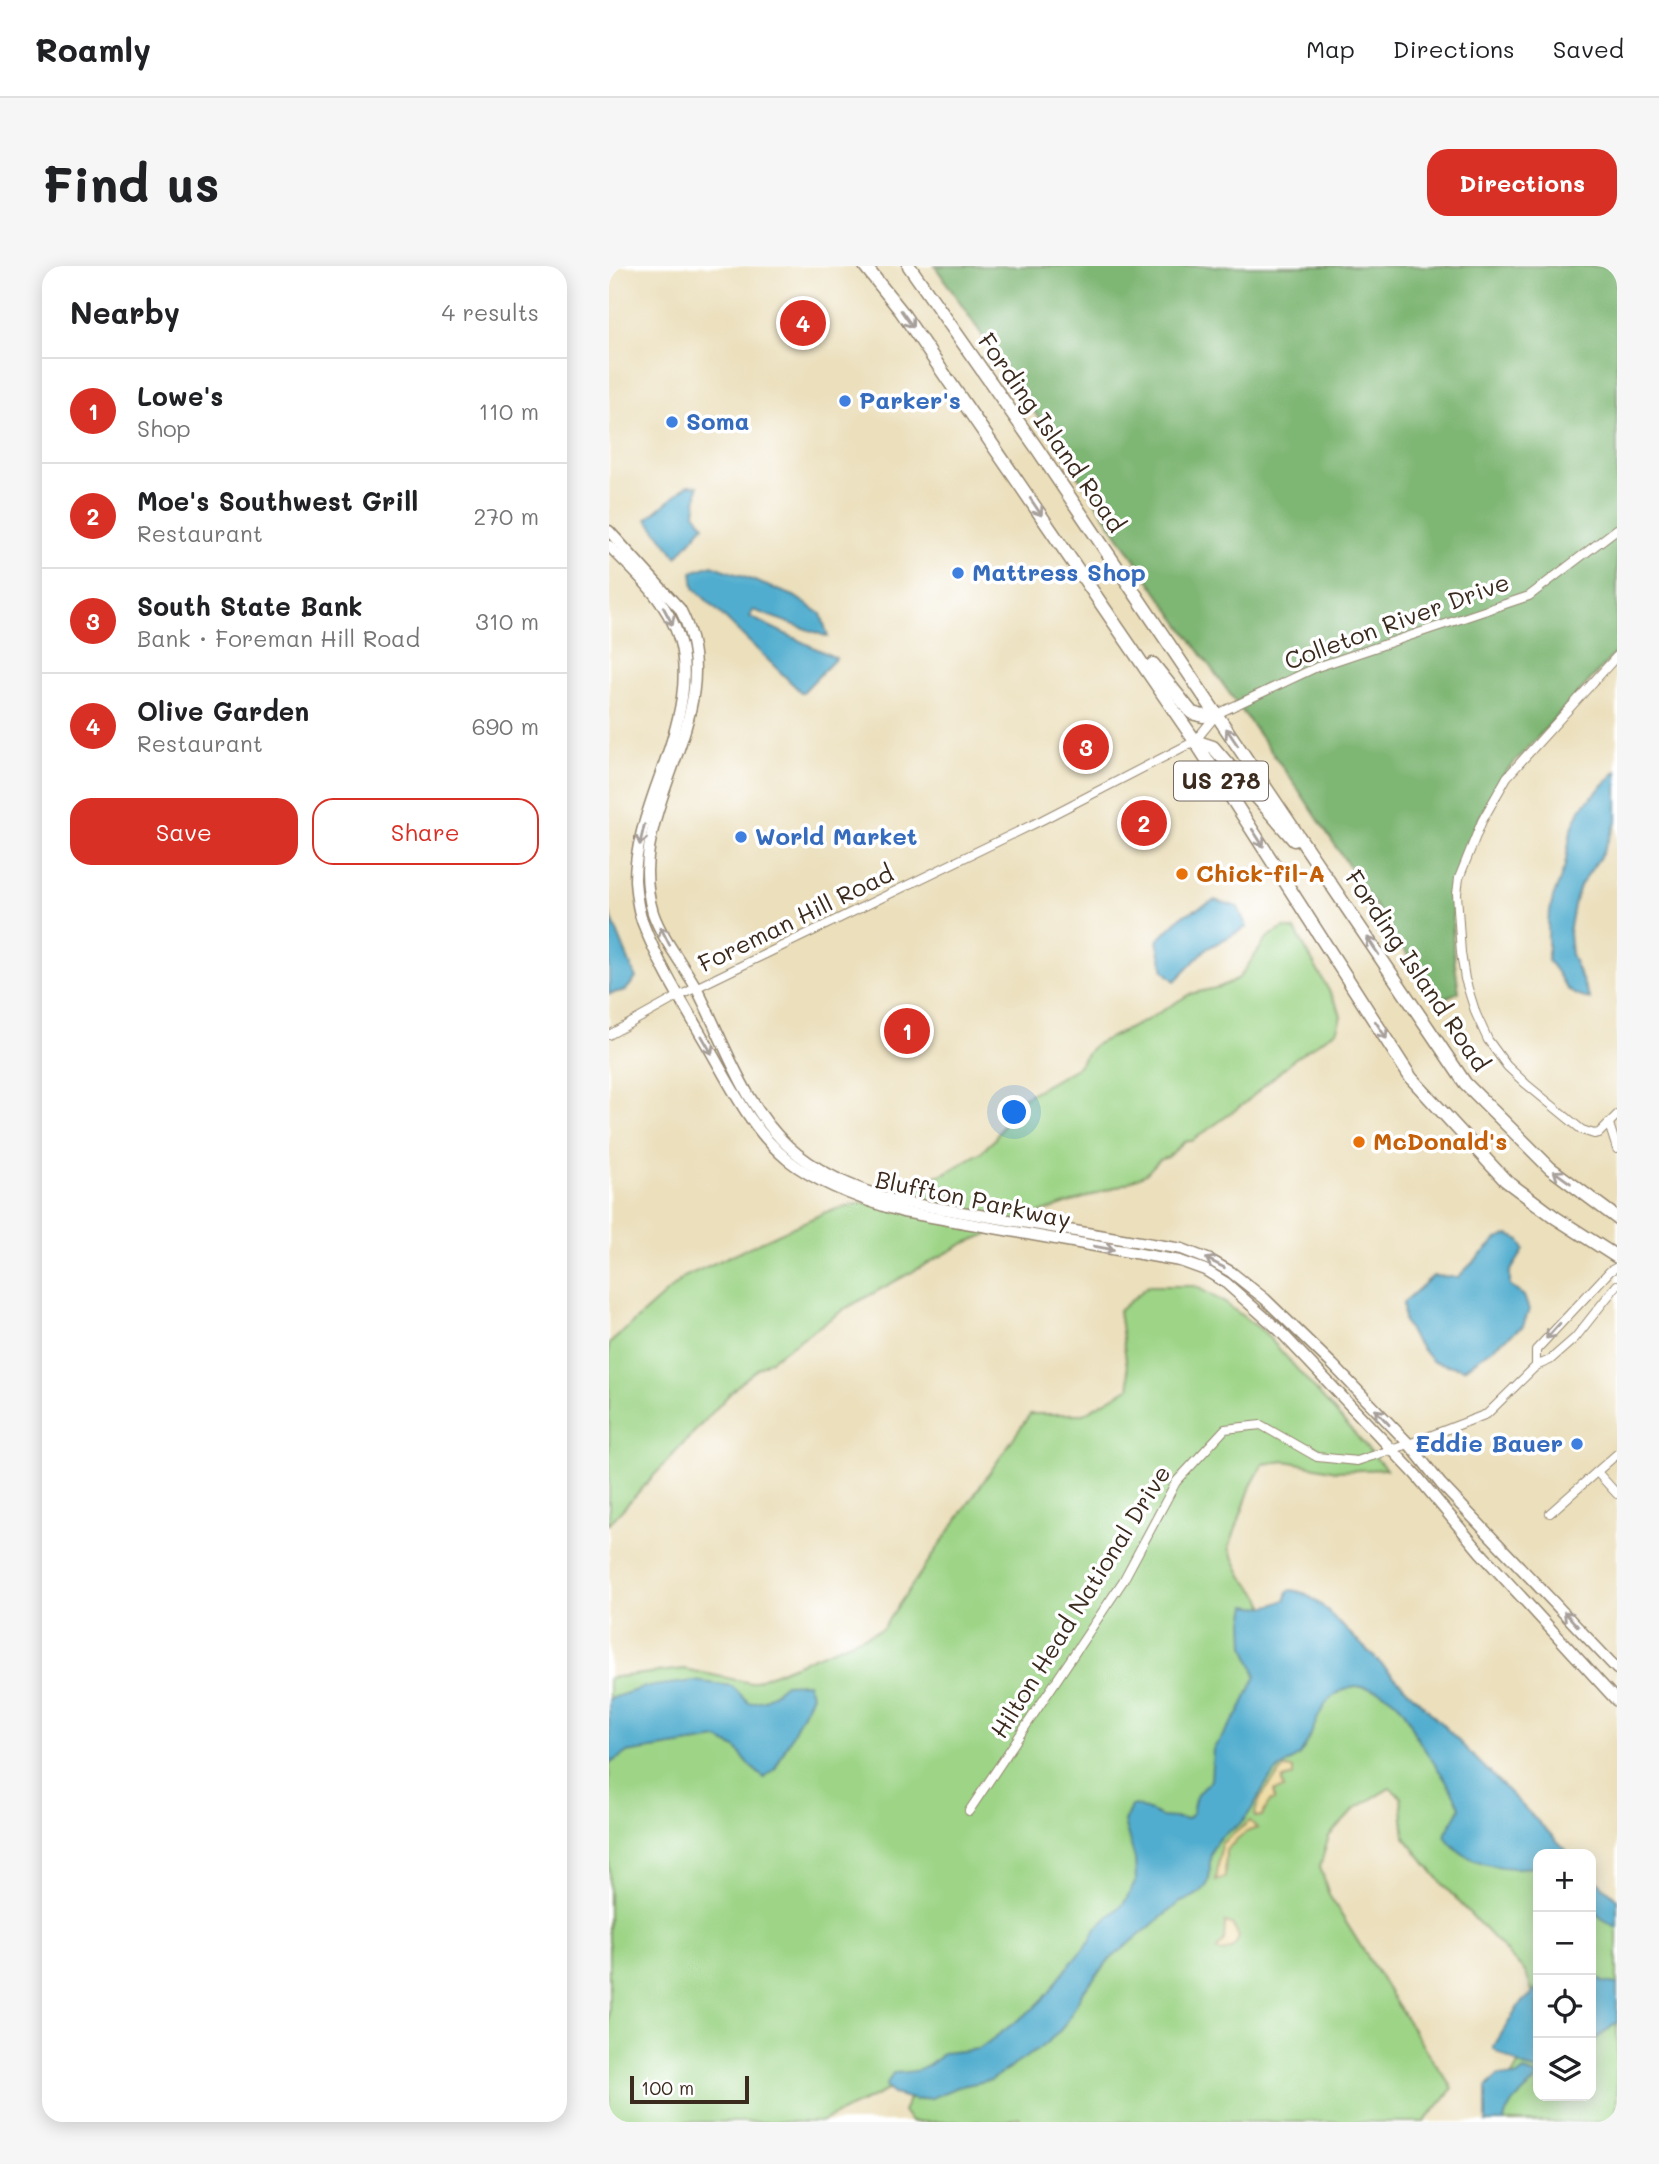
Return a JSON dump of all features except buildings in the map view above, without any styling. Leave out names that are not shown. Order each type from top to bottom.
[{"type":"highway","name":"US 278","points":[[865,266],[901,311],[1195,741],[1412,1078],[1505,1180],[1556,1218],[1617,1257]]},
{"type":"highway","name":"Fording Island Road","points":[[909,266],[1036,447],[1465,1083],[1550,1168],[1612,1214],[1617,1223]]},
{"type":"highway","points":[[1093,591],[1192,713],[1203,716],[1217,714]]},
{"type":"highway","points":[[1195,741],[1213,747],[1331,882]]},
{"type":"main road","name":"Bluffton Parkway","points":[[609,531],[680,609],[688,624],[693,643],[693,702],[657,818],[647,870],[653,914],[696,988],[767,1125],[810,1164],[867,1193],[896,1201],[1182,1249],[1231,1272],[1265,1299],[1333,1365],[1409,1444],[1441,1484],[1617,1668]]},
{"type":"main road","name":"Bluffton Parkway","points":[[609,546],[670,615],[683,659],[684,684],[678,716],[646,814],[638,852],[635,878],[637,904],[644,926],[679,996],[745,1111],[770,1144],[790,1162],[854,1195],[903,1212],[1180,1261],[1205,1270],[1226,1283],[1279,1330],[1393,1450],[1480,1552],[1617,1701]]},
{"type":"street","name":"Colleton River Drive","points":[[1217,714],[1317,667],[1529,596],[1617,529]]},
{"type":"street","points":[[1617,656],[1507,777],[1482,821],[1459,878],[1457,894],[1465,979],[1476,1014],[1493,1048],[1526,1084],[1582,1129],[1594,1134],[1599,1133],[1617,1115]]},
{"type":"street","name":"Foreman Hill Road","points":[[609,1035],[679,996],[1042,820],[1195,741],[1217,714]]},
{"type":"street","points":[[1609,1124],[1617,1149]]},
{"type":"street","name":"Hilton Head National Drive","points":[[1536,1366],[1536,1350],[1610,1271],[1617,1267]]},
{"type":"street","name":"Hilton Head National Drive","points":[[969,1811],[1123,1581],[1176,1482],[1225,1429],[1261,1425],[1317,1457],[1357,1461],[1393,1450],[1487,1414],[1536,1366],[1550,1360],[1575,1338],[1617,1285]]},
{"type":"street","points":[[1583,1299],[1596,1312]]},
{"type":"street","points":[[1550,1513],[1617,1454]]},
{"type":"street","points":[[1597,1472],[1617,1494]]},
{"type":"green space","points":[[935,266],[1617,266],[1617,651],[1503,775],[1479,819],[1452,888],[1453,951],[1459,992],[1438,1001],[1298,789],[1159,595]]},
{"type":"green space","points":[[1284,928],[1295,930],[1338,1007],[1341,1016],[1337,1030],[1294,1059],[1245,1103],[1192,1141],[1185,1141],[1168,1157],[1159,1160],[1146,1174],[963,1244],[846,1308],[752,1373],[735,1388],[609,1524],[609,1344],[684,1277],[826,1212],[883,1197],[947,1172],[981,1152],[994,1140],[1018,1101],[1076,1068],[1094,1045],[1145,1021],[1190,994],[1220,987],[1239,978],[1268,937]]},
{"type":"green space","points":[[1148,1286],[1195,1286],[1225,1303],[1264,1332],[1386,1469],[1336,1471],[1286,1461],[1263,1464],[1251,1486],[1229,1548],[1242,1576],[1261,1597],[1275,1634],[1192,1831],[1013,2039],[907,2081],[820,2122],[609,2122],[609,1678],[684,1669],[751,1683],[882,1629],[1030,1414],[1083,1414],[1130,1387],[1119,1311]]},
{"type":"green space","points":[[1363,1668],[1549,1849],[1533,1849],[1533,1995],[1526,1973],[1446,1888],[1405,1838],[1401,1797],[1390,1788],[1356,1808],[1329,1836],[1320,1866],[1329,1895],[1428,2054],[1453,2088],[1424,2122],[1021,2122],[1019,2117],[1004,2122],[911,2122],[903,2111],[919,2080],[1018,2042],[1256,1768]]},
{"type":"green space","points":[[1596,1892],[1617,1910],[1617,2122],[1497,2122],[1504,2089],[1533,2040],[1533,2101],[1596,2101]]},
{"type":"sand","points":[[1285,1768],[1293,1769],[1293,1776],[1283,1779],[1284,1789],[1274,1791],[1274,1801],[1270,1801],[1262,1816],[1255,1817],[1261,1798]]},
{"type":"sand","points":[[1250,1821],[1257,1828],[1246,1832],[1226,1850],[1225,1877],[1216,1881],[1221,1844]]},
{"type":"sand","points":[[1225,1922],[1232,1924],[1239,1937],[1231,1949],[1217,1951],[1224,1942]]},
{"type":"water","points":[[688,485],[698,486],[695,513],[704,525],[677,557],[647,519]]},
{"type":"water","points":[[712,565],[794,596],[821,614],[828,637],[753,610],[750,617],[836,658],[802,693],[694,588],[692,572]]},
{"type":"water","points":[[1617,771],[1617,821],[1602,854],[1580,886],[1569,933],[1571,954],[1590,999],[1568,989],[1548,961],[1548,921],[1565,866],[1571,830],[1581,808]]},
{"type":"water","points":[[1215,900],[1238,907],[1247,927],[1206,949],[1175,981],[1164,971],[1157,941],[1182,916]]},
{"type":"water","points":[[609,912],[636,978],[626,990],[609,994]]},
{"type":"water","points":[[1509,1235],[1520,1240],[1524,1250],[1510,1272],[1510,1286],[1524,1296],[1529,1310],[1523,1326],[1464,1369],[1432,1361],[1413,1338],[1404,1321],[1403,1303],[1433,1276],[1458,1277],[1497,1239]]},
{"type":"water","points":[[1288,1591],[1306,1594],[1322,1606],[1565,1849],[1533,1849],[1533,1868],[1485,1864],[1458,1851],[1445,1836],[1460,1807],[1447,1782],[1418,1740],[1404,1711],[1394,1700],[1379,1691],[1361,1687],[1343,1690],[1323,1707],[1300,1754],[1274,1774],[1246,1817],[1217,1841],[1210,1860],[1208,1883],[1203,1890],[1179,1903],[1108,1961],[1082,1993],[1058,2033],[1039,2049],[991,2080],[957,2087],[932,2098],[916,2100],[893,2094],[886,2086],[893,2073],[921,2069],[943,2053],[979,2049],[1034,2008],[1091,1940],[1096,1928],[1124,1903],[1136,1881],[1135,1859],[1124,1822],[1131,1806],[1135,1805],[1162,1817],[1187,1819],[1192,1814],[1197,1795],[1211,1780],[1213,1749],[1239,1713],[1256,1676],[1245,1646],[1244,1621],[1247,1605],[1263,1607],[1276,1604],[1286,1599]]},
{"type":"water","points":[[694,1681],[732,1686],[749,1703],[765,1700],[785,1684],[807,1683],[812,1695],[775,1769],[764,1778],[736,1748],[718,1739],[626,1753],[609,1764],[609,1699],[645,1687]]},
{"type":"water","points":[[1596,1880],[1617,1899],[1617,1928],[1596,1913]]},
{"type":"water","points":[[1596,1977],[1603,1982],[1617,1984],[1617,2022],[1596,2040]]},
{"type":"water","points":[[1533,1993],[1533,2070],[1494,2050],[1518,2007]]},
{"type":"water","points":[[1524,2071],[1533,2074],[1533,2083],[1509,2108],[1504,2122],[1486,2122],[1486,2087],[1499,2075],[1516,2077]]},
{"type":"place","name":"Olive Garden","points":[[803,323]]},
{"type":"place","name":"Parker's","points":[[845,401]]},
{"type":"place","name":"Soma","points":[[672,422]]},
{"type":"place","name":"Mattress Shop","points":[[958,573]]},
{"type":"place","name":"South State Bank","points":[[1086,747]]},
{"type":"place","name":"Moe's Southwest Grill","points":[[1144,823]]},
{"type":"place","name":"World Market","points":[[741,837]]},
{"type":"place","name":"Chick-fil-A","points":[[1182,874]]},
{"type":"place","name":"Lowe's","points":[[907,1031]]},
{"type":"place","name":"McDonald's","points":[[1359,1142]]},
{"type":"place","name":"Eddie Bauer","points":[[1577,1444]]}]
